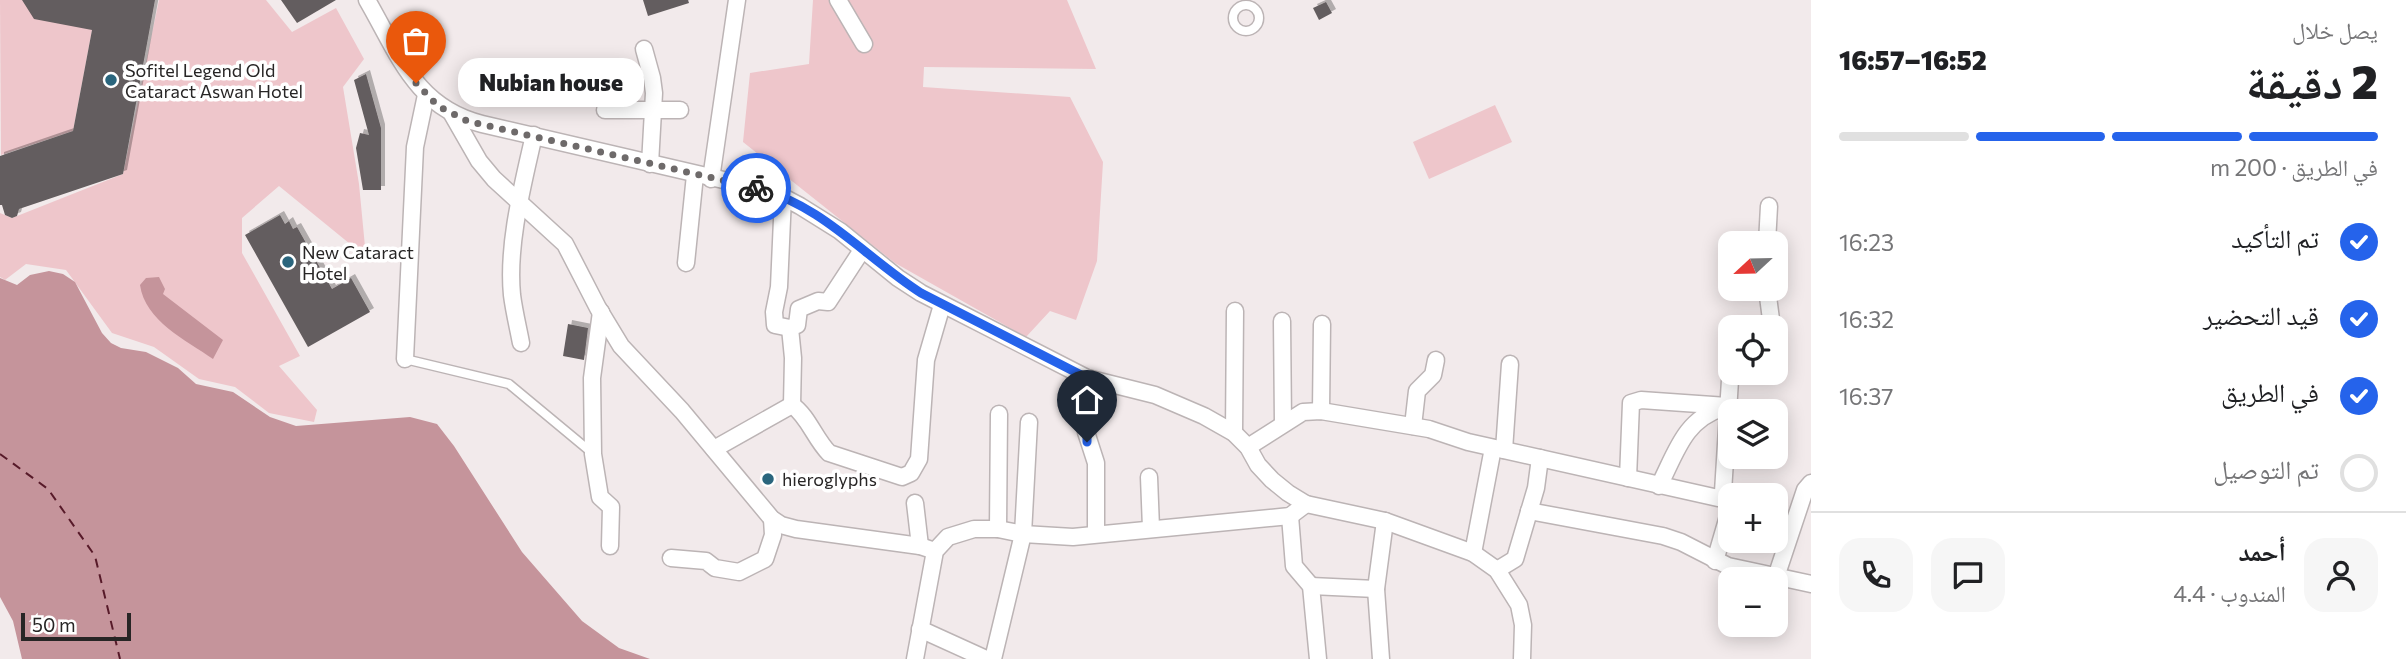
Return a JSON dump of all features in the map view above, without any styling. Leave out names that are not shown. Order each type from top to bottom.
[{"type":"street","points":[[367,0],[407,69],[426,95],[452,114],[482,124],[754,187],[783,197],[821,218],[898,278],[943,305],[1087,378],[1180,404],[1234,433],[1272,480],[1288,494],[1306,504],[1385,521],[1473,553],[1497,570],[1519,605],[1523,625],[1522,659]]},
{"type":"street","points":[[685,263],[737,0]]},
{"type":"street","points":[[838,0],[864,44]]},
{"type":"street","points":[[643,49],[652,78],[650,164]]},
{"type":"street","points":[[405,359],[415,146],[426,95]]},
{"type":"street","points":[[605,110],[680,110]]},
{"type":"street","points":[[452,114],[479,160],[520,205],[565,244],[621,346],[714,449],[772,519],[781,525],[927,548],[956,533],[974,529],[1073,537],[1290,516],[1306,504]]},
{"type":"street","points":[[521,343],[512,293],[513,251],[534,135]]},
{"type":"street","points":[[783,197],[775,325],[790,328],[797,325],[799,309],[818,301],[828,302],[862,250]]},
{"type":"street","points":[[1768,231],[1769,206]]},
{"type":"street","points":[[792,405],[829,453],[902,477],[911,473],[919,459],[926,360],[943,305]]},
{"type":"street","points":[[1234,433],[1235,311]]},
{"type":"street","points":[[601,312],[592,378],[593,454],[600,497],[611,507],[610,546]]},
{"type":"street","points":[[1282,321],[1283,424]]},
{"type":"street","points":[[1321,411],[1322,324]]},
{"type":"street","points":[[790,328],[793,358],[792,405]]},
{"type":"street","points":[[1413,426],[1417,391],[1433,375],[1436,360]]},
{"type":"street","points":[[1473,553],[1498,449],[1510,364]]},
{"type":"street","points":[[1087,378],[1086,432],[1096,463],[1096,533]]},
{"type":"street","points":[[1628,478],[1631,403],[1641,400],[1718,405]]},
{"type":"street","points":[[714,449],[792,405]]},
{"type":"street","points":[[1659,486],[1689,428],[1706,413],[1718,409]]},
{"type":"street","points":[[1248,447],[1303,412],[1321,411],[1439,431],[1468,442],[1718,499]]},
{"type":"street","points":[[998,529],[999,414]]},
{"type":"street","points":[[993,659],[1023,534],[1029,422]]},
{"type":"street","points":[[1497,570],[1515,559],[1536,488],[1540,458]]},
{"type":"street","points":[[1149,477],[1151,528]]},
{"type":"street","points":[[1779,567],[1805,490],[1811,483]]},
{"type":"street","points":[[915,503],[927,548],[915,659]]},
{"type":"street","points":[[1529,511],[1663,536],[1681,542],[1715,561],[1738,567]]},
{"type":"street","points":[[1290,516],[1294,566],[1311,586],[1318,659]]},
{"type":"street","points":[[671,558],[706,561],[715,568],[739,572],[765,559],[773,535],[772,519]]},
{"type":"street","points":[[1381,659],[1376,589],[1385,521]]},
{"type":"street","points":[[1715,561],[1718,547]]},
{"type":"street","points":[[1788,579],[1811,584]]},
{"type":"street","points":[[1311,586],[1376,589]]},
{"type":"street","points":[[920,629],[986,659]]},
{"type":"lane","points":[[405,359],[509,384],[593,454]]},
{"type":"shaded area","points":[[0,0],[22,0],[92,30],[73,131],[1,155]]},
{"type":"shaded area","points":[[159,0],[266,0],[292,32],[336,8],[364,59],[343,87],[359,184],[366,257],[279,186],[242,218],[242,253],[300,356],[279,366],[317,410],[314,422],[269,413],[235,387],[199,379],[154,347],[112,333],[66,270],[26,264],[5,280],[0,277],[0,213],[12,218],[123,174]]},
{"type":"shaded area","points":[[813,0],[1067,0],[1096,69],[924,67],[923,87],[1070,97],[1103,162],[1097,261],[1076,320],[1050,311],[1026,337],[895,263],[743,142],[750,73],[809,64]]},
{"type":"shaded area","points":[[1495,105],[1512,142],[1429,179],[1413,142]]},
{"type":"shaded area","points":[[49,271],[63,274],[75,282],[102,333],[111,343],[121,348],[146,352],[178,368],[196,384],[233,392],[270,417],[296,426],[410,417],[437,424],[522,552],[582,621],[619,648],[650,659],[22,659],[13,621],[0,597],[0,278],[17,285],[30,275]]},
{"type":"shaded area","points":[[159,277],[165,289],[163,294],[223,340],[213,359],[179,337],[150,309],[143,298],[140,285],[146,278]]},
{"type":"building","name":"Sofitel Legend Old Cataract Aswan Hotel","points":[[22,0],[155,0],[123,174],[19,209],[17,216],[12,218],[5,215],[0,205],[0,156],[73,131],[92,30],[34,19]]},
{"type":"building","points":[[281,0],[336,0],[297,23]]},
{"type":"building","points":[[643,0],[688,0],[689,3],[648,16]]},
{"type":"building","points":[[1326,2],[1332,13],[1319,20],[1313,8]]},
{"type":"building","points":[[366,74],[381,128],[381,190],[363,190],[356,148],[360,133],[369,135],[354,80]]},
{"type":"building","name":"New Cataract Hotel","points":[[280,215],[285,224],[289,221],[293,229],[297,227],[332,289],[351,278],[370,312],[308,347],[245,235]]},
{"type":"building","points":[[568,324],[588,328],[584,360],[563,356]]},
{"type":"ferry route","points":[[0,454],[48,489],[95,556],[120,659]]},
{"type":"way so far","points":[[416,83],[438,106],[467,121],[756,188]]},
{"type":"place","name":"Sofitel Legend Old Cataract Aswan Hotel","points":[[111,80]]},
{"type":"place","name":"Nubian house","points":[[416,83]]},
{"type":"place","name":"New Cataract Hotel","points":[[288,262]]},
{"type":"place","name":"hieroglyphs","points":[[768,479]]},
{"type":"route","points":[[756,188],[783,197],[821,218],[872,259],[921,293],[1087,378],[1087,442]]}]
